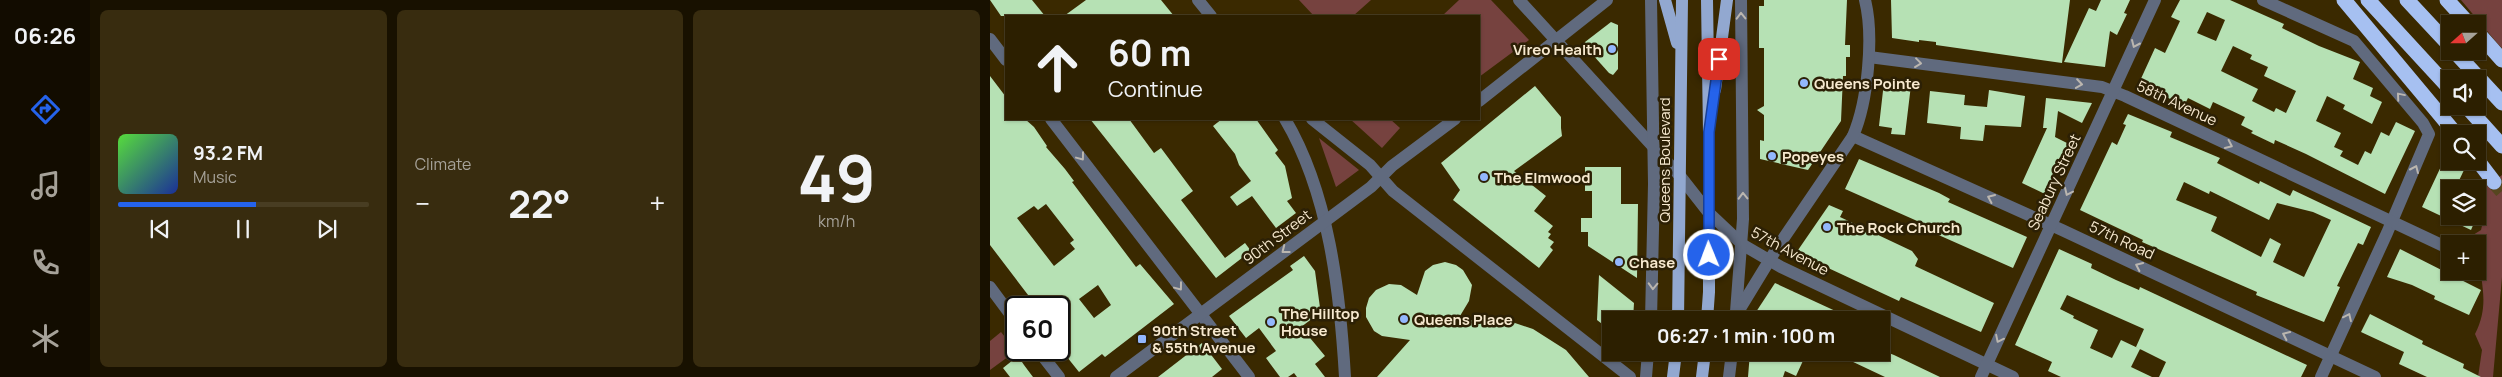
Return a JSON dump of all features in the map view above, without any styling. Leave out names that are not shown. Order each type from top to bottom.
[{"type":"highway","points":[[2330,0],[2391,58]]},
{"type":"highway","points":[[2344,0],[2448,125]]},
{"type":"highway","points":[[2368,0],[2441,79]]},
{"type":"highway","points":[[2407,0],[2441,36]]},
{"type":"highway","points":[[2447,0],[2461,15]]},
{"type":"highway","points":[[2486,42],[2502,60]]},
{"type":"highway","points":[[2462,60],[2502,103]]},
{"type":"highway","points":[[2474,115],[2502,146]]},
{"type":"highway","points":[[2485,170],[2494,182]]},
{"type":"main road","points":[[1665,0],[1681,57]]},
{"type":"main road","name":"Queens Boulevard","points":[[1678,311],[1682,0]]},
{"type":"main road","points":[[1707,0],[1710,292],[1708,311]]},
{"type":"main road","points":[[1709,132],[1727,0]]},
{"type":"main road","points":[[1674,377],[1675,361]]},
{"type":"main road","points":[[1702,377],[1704,361]]},
{"type":"street","points":[[1198,0],[1210,15]]},
{"type":"street","name":"57th Avenue","points":[[1519,0],[1680,176],[1709,213],[1743,245],[1770,261],[2013,377]]},
{"type":"street","points":[[1480,100],[1607,0]]},
{"type":"street","name":"Queens Boulevard","points":[[1651,0],[1654,149],[1651,311]]},
{"type":"street","points":[[1737,311],[1743,245],[1740,0]]},
{"type":"street","points":[[1740,311],[1770,261],[1853,136],[1858,125],[1870,57],[1869,14],[1865,0]]},
{"type":"street","name":"Seabury Street","points":[[1981,377],[2155,0]]},
{"type":"street","points":[[2263,0],[2354,41],[2423,123],[2428,134],[2392,221],[2321,377]]},
{"type":"street","points":[[990,39],[1005,59]]},
{"type":"street","name":"58th Avenue","points":[[1870,57],[2090,85],[2113,92],[2441,245]]},
{"type":"street","points":[[1052,120],[1249,377]]},
{"type":"street","points":[[1285,120],[1305,161],[1324,221],[1340,303],[1345,377]]},
{"type":"street","points":[[1313,120],[1370,165],[1393,191],[1630,377]]},
{"type":"street","name":"90th Street","points":[[1116,377],[1324,221],[1454,120]]},
{"type":"street","name":"57th Road","points":[[1853,136],[2052,226],[2375,377]]},
{"type":"street","points":[[990,288],[1005,308]]},
{"type":"street","points":[[1047,361],[1059,377]]},
{"type":"street","points":[[1646,377],[1647,361]]},
{"type":"street","points":[[1729,377],[1731,361]]},
{"type":"shaded area","points":[[1299,0],[1371,0],[1354,15],[1313,15]]},
{"type":"shaded area","points":[[1459,0],[1491,0],[1529,40],[1480,76],[1480,15],[1443,15]]},
{"type":"shaded area","points":[[2461,0],[2502,0],[2502,48],[2486,30],[2486,15],[2474,15]]},
{"type":"shaded area","points":[[1351,120],[1391,120],[1400,128],[1382,148]]},
{"type":"shaded area","points":[[1319,138],[1359,170],[1336,187]]},
{"type":"shaded area","points":[[2502,175],[2502,277],[2493,377],[2478,377],[2482,350],[2475,334],[2483,311],[2482,280],[2486,280],[2486,235],[2473,235],[2481,230],[2482,225],[2486,225],[2486,187]]},
{"type":"shaded area","points":[[1001,332],[1005,337],[1005,359],[990,370],[990,341]]},
{"type":"building","points":[[990,0],[1032,0],[1044,15],[1005,15],[1001,16]]},
{"type":"building","points":[[1086,0],[1161,0],[1173,15],[1065,15]]},
{"type":"building","name":"Queens Pointe","points":[[1764,0],[1847,0],[1845,45],[1850,45],[1850,57],[1846,57],[1846,76],[1843,76],[1841,121],[1808,170],[1760,159],[1760,140],[1764,141],[1764,115],[1757,110],[1764,106],[1764,48],[1759,48],[1759,6],[1764,6]]},
{"type":"building","points":[[1891,0],[2070,0],[2062,63],[1936,45],[1936,42],[1919,40],[1919,42],[1892,38]]},
{"type":"building","points":[[2101,0],[2130,0],[2124,13],[2127,14],[2117,35],[2110,31],[2105,67],[2064,62],[2089,8],[2096,11]]},
{"type":"building","points":[[2180,0],[2230,0],[2284,24],[2282,28],[2319,46],[2360,62],[2353,79],[2373,88],[2370,96],[2382,102],[2372,124],[2343,109],[2345,105],[2327,96],[2316,121],[2341,133],[2334,147],[2343,151],[2340,156],[2358,165],[2365,151],[2371,154],[2381,132],[2389,136],[2396,122],[2415,131],[2385,194],[2306,154],[2275,140],[2274,144],[2251,133],[2253,131],[2241,125],[2245,117],[2213,102],[2210,109],[2188,98],[2184,106],[2139,83],[2155,48],[2165,53],[2180,21],[2171,17]],"holes":[[[2207,12],[2225,20],[2216,41],[2197,33]],[[2233,46],[2252,55],[2250,59],[2268,67],[2264,76],[2296,91],[2286,113],[2276,108],[2274,112],[2252,101],[2258,89],[2221,71]]]},
{"type":"building","points":[[1611,22],[1618,25],[1618,69],[1613,75],[1584,45],[1585,42]]},
{"type":"building","points":[[990,76],[1005,96],[1005,120],[1026,120],[1034,127],[1046,147],[1074,181],[1072,182],[1136,267],[1140,264],[1174,304],[1105,357],[1102,354],[1079,372],[1070,361],[1070,296],[1029,296],[990,245]],"holes":[[[1046,204],[1074,240],[1070,243],[1075,249],[1054,266],[1017,218],[1034,206],[1038,210]],[[1098,285],[1111,305],[1094,318],[1079,299]]]},
{"type":"building","points":[[1884,82],[1911,85],[1905,135],[1891,134],[1892,128],[1879,126]]},
{"type":"building","name":"The Elmwood","points":[[1535,86],[1561,117],[1562,136],[1514,171],[1546,196],[1534,211],[1553,226],[1548,232],[1551,234],[1548,238],[1554,242],[1550,247],[1553,250],[1539,268],[1453,200],[1460,190],[1441,163]]},
{"type":"building","points":[[1989,90],[2025,96],[2021,127],[1985,125],[1983,141],[1960,139],[1961,127],[1927,123],[1930,91],[1965,95],[1964,105],[1987,107]]},
{"type":"building","points":[[2046,98],[2092,103],[2082,123],[2058,111],[2055,137],[2069,144],[2045,194],[2022,183],[2047,128],[2043,128]]},
{"type":"building","points":[[2128,114],[2172,132],[2170,137],[2220,158],[2217,163],[2259,184],[2260,181],[2290,196],[2293,190],[2371,227],[2363,245],[2358,243],[2337,286],[2340,287],[2324,322],[2256,295],[2257,292],[2142,242],[2143,240],[2080,210],[2112,142],[2117,145],[2126,125],[2123,124]],"holes":[[[2184,182],[2209,194],[2210,191],[2269,220],[2277,203],[2313,212],[2331,220],[2304,277],[2273,262],[2281,244],[2270,238],[2261,257],[2211,231],[2217,217],[2176,200]]]},
{"type":"building","points":[[1091,120],[1130,120],[1154,153],[1161,148],[1193,191],[1181,200],[1225,258],[1245,243],[1251,251],[1216,278]]},
{"type":"building","points":[[1221,120],[1257,120],[1278,150],[1275,153],[1285,166],[1292,198],[1287,201],[1296,213],[1276,228],[1252,196],[1237,206],[1230,197],[1251,181],[1239,165],[1235,154],[1213,126]]},
{"type":"building","points":[[1859,159],[1939,193],[1950,199],[1948,202],[2027,237],[2013,268],[1934,233],[1935,229],[1845,189]]},
{"type":"building","points":[[2441,166],[2441,170],[2464,170],[2459,180],[2441,180],[2441,216],[2422,207]]},
{"type":"building","points":[[1585,167],[1621,167],[1621,204],[1638,204],[1637,278],[1588,246],[1588,232],[1581,232],[1581,218],[1592,218],[1592,191],[1585,191]]},
{"type":"building","points":[[1829,205],[1843,211],[1840,217],[1912,251],[1918,259],[1915,266],[1994,303],[1981,332],[1901,297],[1899,301],[1796,253]]},
{"type":"building","points":[[2460,225],[2473,225],[2471,230]]},
{"type":"building","points":[[2059,249],[2092,264],[2091,268],[2116,280],[2139,290],[2140,287],[2307,365],[2301,377],[2159,377],[2166,362],[2140,349],[2131,367],[2152,377],[2061,377],[2048,371],[2052,362],[2015,345]],"holes":[[[2067,295],[2144,329],[2136,347],[2140,349],[2121,340],[2112,358],[2090,348],[2098,330],[2073,318],[2074,316],[2060,309]]]},
{"type":"building","points":[[2400,249],[2441,270],[2441,280],[2461,280],[2481,290],[2469,315],[2434,299],[2435,296],[2412,285],[2387,277]]},
{"type":"building","name":"The Hilltop House","points":[[1304,256],[1315,271],[1321,315],[1317,315],[1301,327],[1325,356],[1315,364],[1325,377],[1297,377],[1294,373],[1288,377],[1280,377],[1266,358],[1276,351],[1259,328],[1246,338],[1229,316],[1293,270],[1290,266]]},
{"type":"building","name":"Queens Place","points":[[1445,262],[1456,265],[1463,270],[1472,285],[1469,301],[1457,321],[1493,319],[1512,322],[1533,329],[1566,350],[1589,377],[1377,377],[1410,340],[1382,336],[1374,331],[1366,317],[1369,298],[1376,290],[1389,284],[1401,285],[1417,295],[1425,271],[1433,265]]},
{"type":"building","points":[[1599,275],[1634,303],[1634,311],[1602,311],[1602,324],[1597,320]]},
{"type":"building","points":[[1775,283],[1836,311],[1757,311]]},
{"type":"building","points":[[2370,314],[2423,341],[2422,344],[2464,364],[2463,368],[2481,377],[2427,377],[2399,364],[2404,352],[2361,332]]},
{"type":"building","points":[[1202,343],[1222,369],[1212,377],[1158,377]]},
{"type":"building","points":[[1890,353],[1940,377],[1885,377],[1851,361],[1890,361]]},
{"type":"building","points":[[1012,361],[1022,361],[1033,377],[1010,377],[1003,368]]},
{"type":"building","points":[[1749,361],[1803,361],[1796,376],[1785,371],[1783,377],[1748,377]]},
{"type":"tunnel","points":[[2494,182],[2502,191]]},
{"type":"place","name":"Vireo Health","points":[[1612,49]]},
{"type":"place","name":"Queens Pointe","points":[[1804,83]]},
{"type":"place","name":"Popeyes","points":[[1772,156]]},
{"type":"place","name":"The Elmwood","points":[[1484,177]]},
{"type":"place","name":"The Rock Church","points":[[1827,227]]},
{"type":"place","name":"Chase","points":[[1619,262]]},
{"type":"place","name":"Queens Place","points":[[1404,319]]},
{"type":"place","name":"The Hilltop House","points":[[1271,322]]},
{"type":"place","name":"90th Street & 55th Avenue","points":[[1142,339]]},
{"type":"route","points":[[1709,255],[1709,132],[1719,59]]}]
